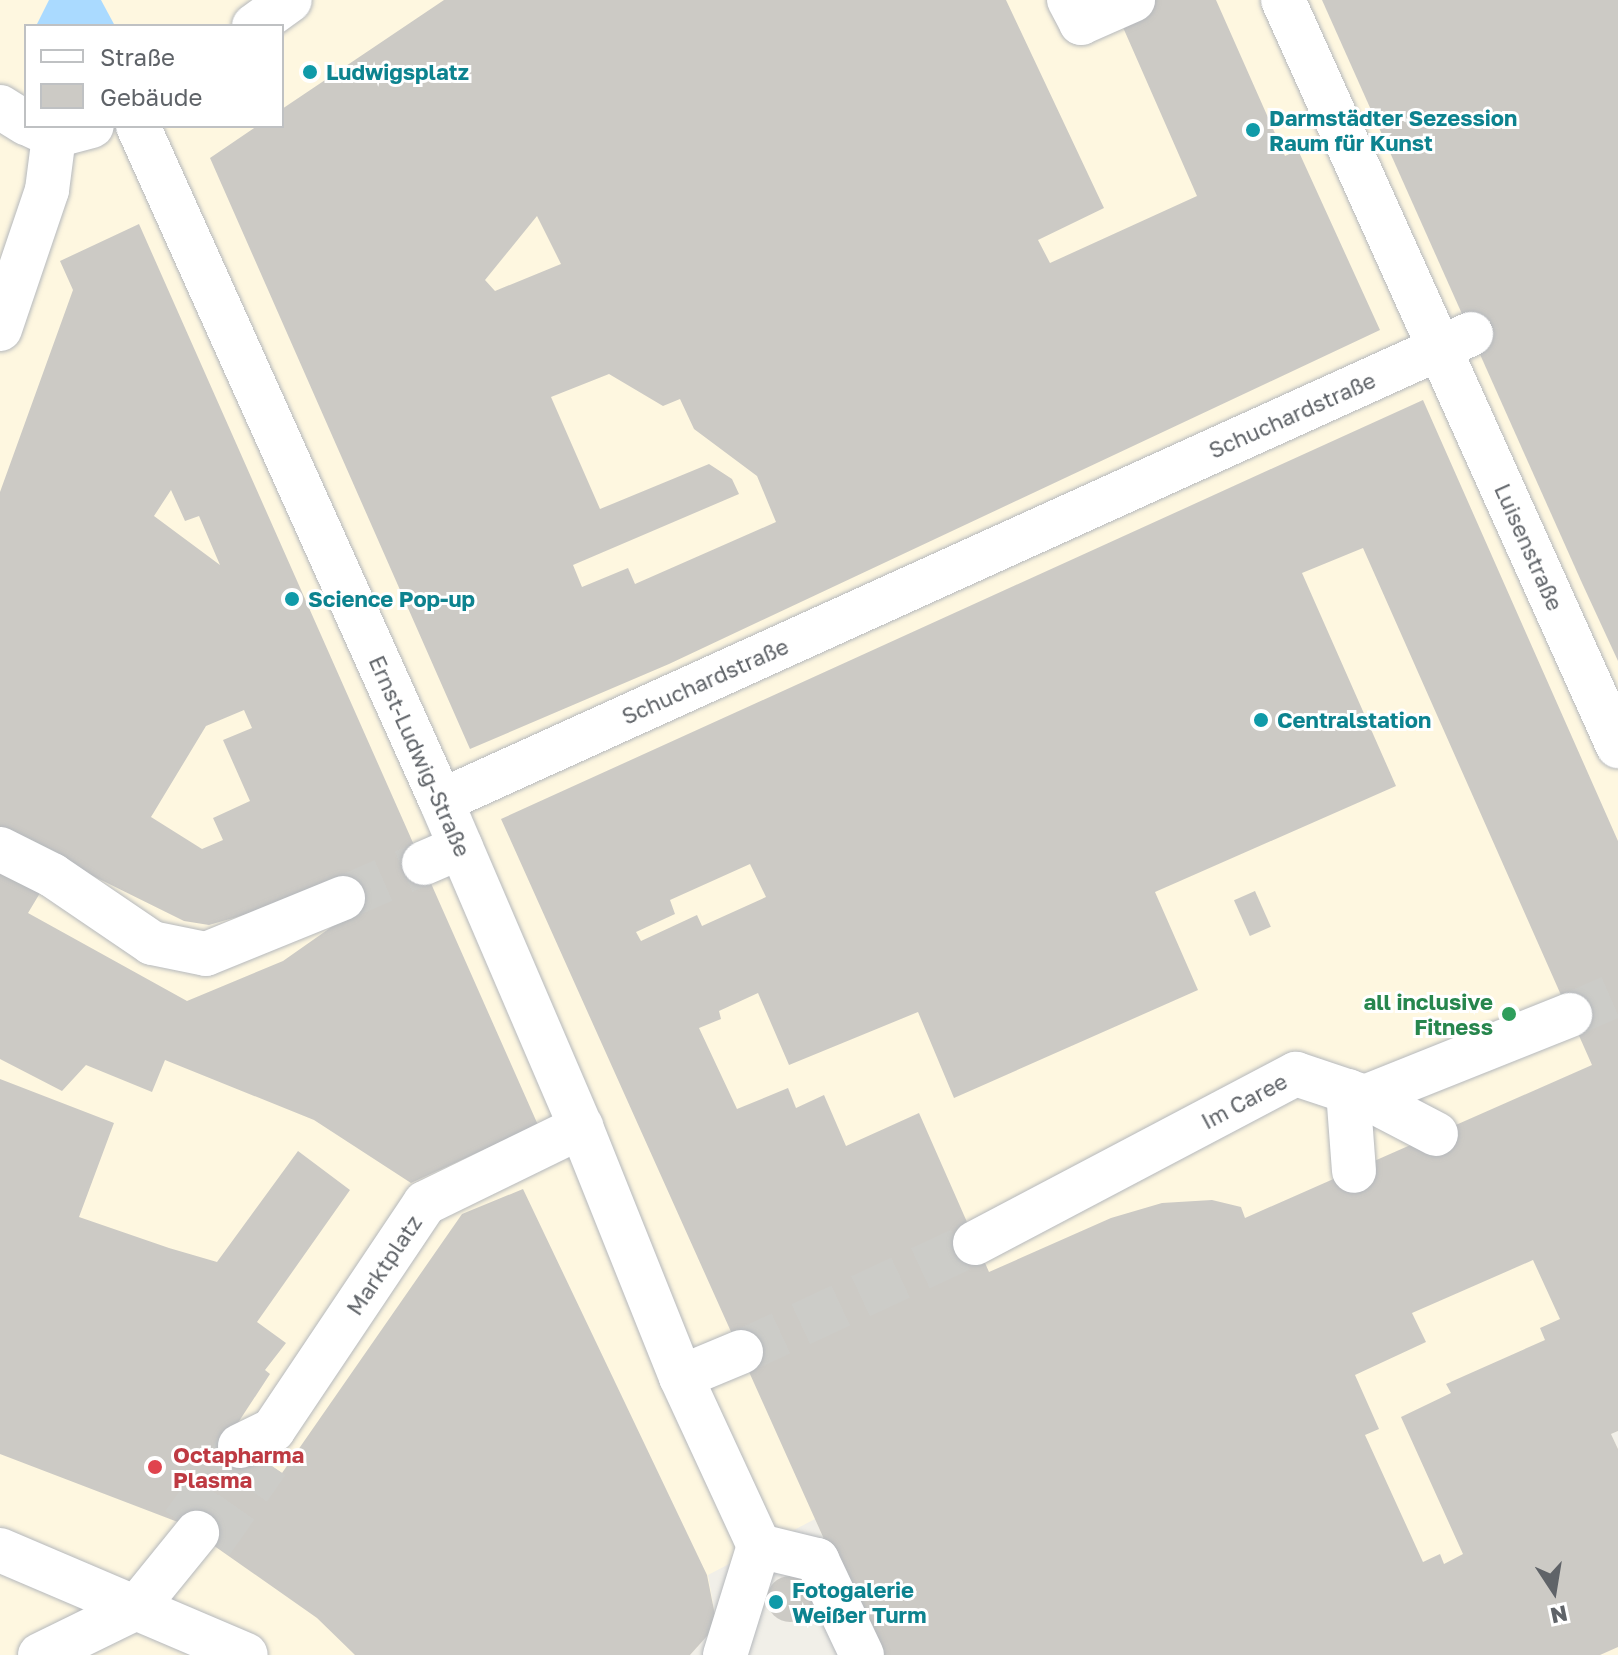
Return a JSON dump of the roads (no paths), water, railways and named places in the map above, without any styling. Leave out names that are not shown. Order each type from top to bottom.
[{"type":"street","points":[[257,24],[290,0]]},
{"type":"street","points":[[1069,0],[1081,23],[1124,4]]},
{"type":"street","name":"Luisenstraße","points":[[1283,0],[1455,341],[1618,746]]},
{"type":"street","points":[[0,107],[24,117]]},
{"type":"street","points":[[0,329],[47,190],[51,128]]},
{"type":"street","name":"Ernst-Ludwig-Straße","points":[[141,134],[441,801],[442,855],[581,1127],[681,1377],[759,1546]]},
{"type":"street","name":"Schuchardstraße","points":[[441,801],[1049,504],[1455,341]]},
{"type":"street","points":[[0,849],[52,875],[152,943],[206,954],[343,898]]},
{"type":"street","points":[[1354,1171],[1357,1094],[1570,1015]]},
{"type":"street","name":"Im Caree","points":[[975,1243],[1296,1074],[1357,1094],[1436,1134]]},
{"type":"street","name":"Marktplatz","points":[[260,1447],[425,1203],[581,1127]]},
{"type":"street","points":[[681,1377],[741,1352]]},
{"type":"street","points":[[40,1655],[136,1608],[197,1533]]},
{"type":"street","points":[[725,1655],[759,1546],[817,1560],[862,1655]]},
{"type":"street","points":[[0,1550],[246,1655]]},
{"type":"water","points":[[49,0],[101,0],[114,24],[37,24]]},
{"type":"tunnel","points":[[343,898],[424,863]]},
{"type":"tunnel","points":[[1570,1015],[1618,994]]},
{"type":"tunnel","points":[[741,1352],[975,1243]]},
{"type":"tunnel","points":[[183,1524],[240,1446]]},
{"type":"tunnel","points":[[211,1543],[267,1463]]},
{"type":"place","name":"Ludwigsplatz","points":[[310,72]]},
{"type":"place","name":"Darmstädter Sezession Raum für Kunst","points":[[1253,130]]},
{"type":"place","name":"Science Pop-up","points":[[292,599]]},
{"type":"place","name":"Centralstation","points":[[1261,720]]},
{"type":"place","name":"all inclusive Fitness","points":[[1509,1014]]},
{"type":"place","name":"Octapharma Plasma","points":[[155,1467]]},
{"type":"place","name":"Fotogalerie Weißer Turm","points":[[776,1602]]}]
